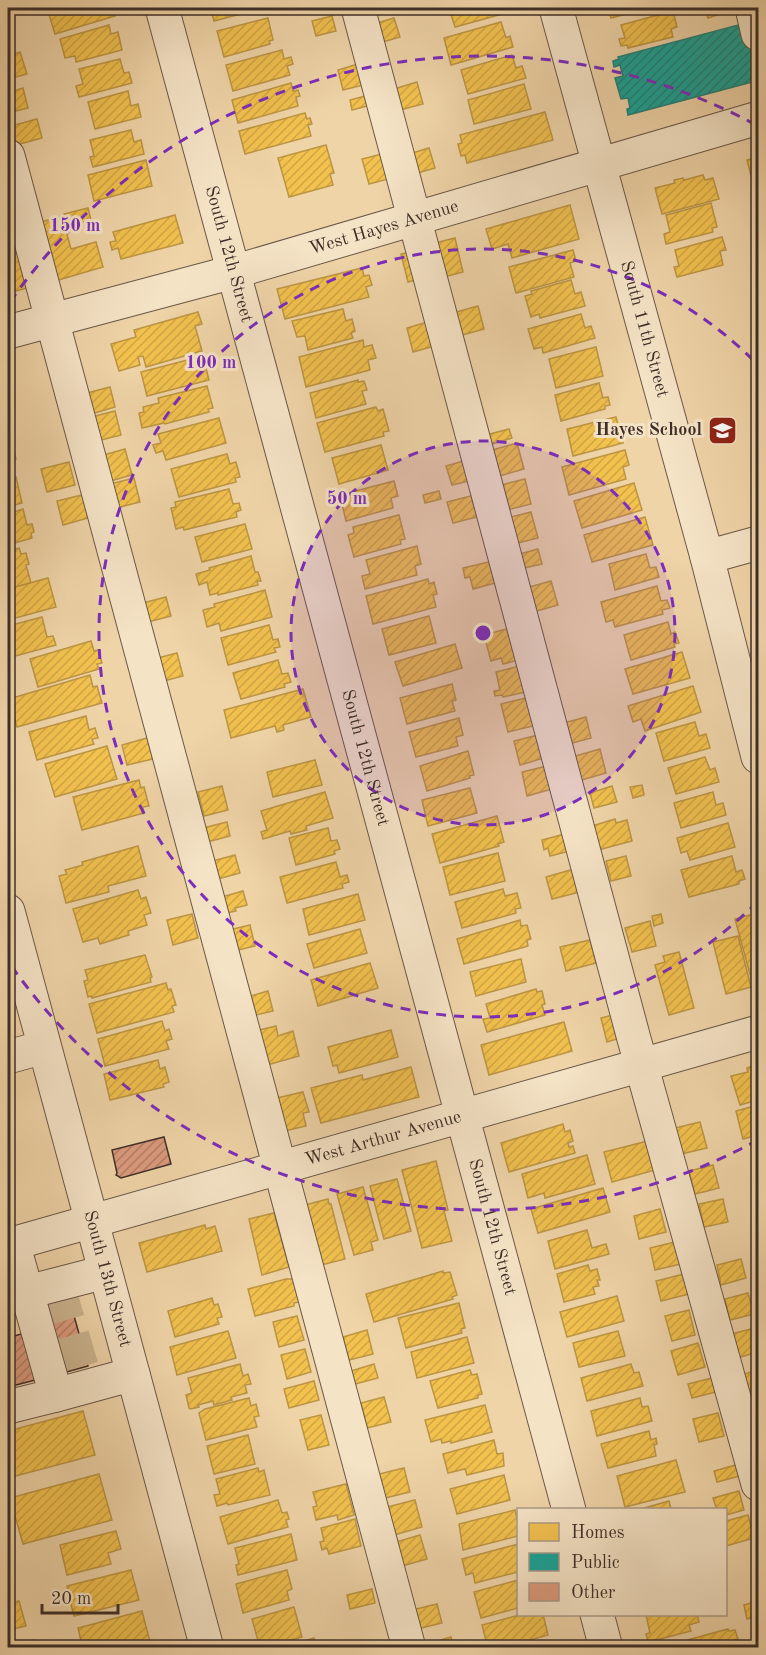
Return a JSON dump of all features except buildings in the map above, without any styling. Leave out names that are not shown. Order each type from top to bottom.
[{"type":"street","name":"South 12th Street","points":[[162,8],[569,1508]]},
{"type":"street","points":[[358,8],[641,1065],[759,1484]]},
{"type":"street","name":"South 11th Street","points":[[556,8],[707,557],[759,757]]},
{"type":"street","points":[[752,8],[759,34]]},
{"type":"street","name":"West Hayes Avenue","points":[[8,332],[233,272],[759,118]]},
{"type":"street","points":[[8,156],[409,1647]]},
{"type":"street","points":[[707,557],[759,543]]},
{"type":"street","name":"South 13th Street","points":[[8,911],[207,1647]]},
{"type":"street","name":"West Arthur Avenue","points":[[10,1244],[759,1032]]},
{"type":"street","points":[[8,1057],[44,1047]]},
{"type":"street","points":[[10,1244],[17,1295],[56,1395]]},
{"type":"street","points":[[17,1295],[59,1286],[105,1272]]},
{"type":"street","points":[[8,1407],[56,1395],[85,1377],[133,1374]]},
{"type":"street","points":[[598,1616],[606,1647]]},
{"type":"tunnel","points":[[59,1288],[82,1367]]},
{"type":"place","name":"Hayes School","points":[[723,430]]}]
